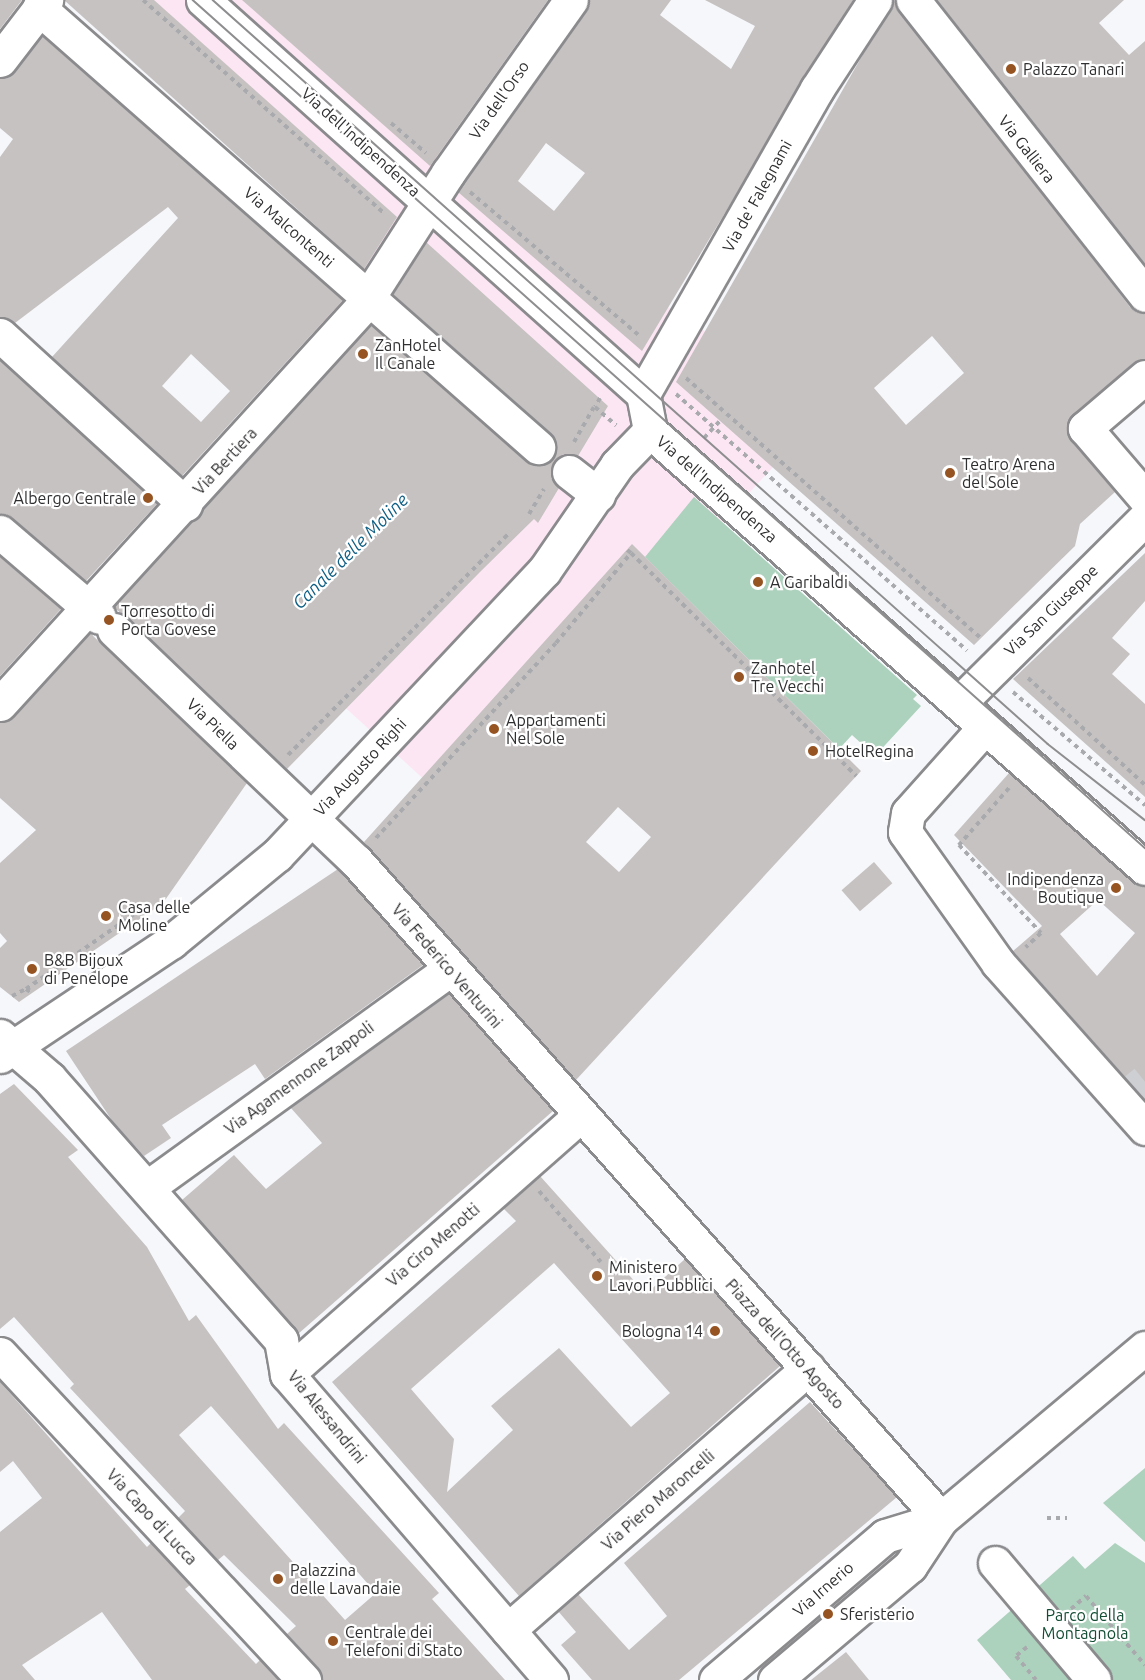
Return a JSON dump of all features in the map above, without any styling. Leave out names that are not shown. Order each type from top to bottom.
[{"type":"street","name":"Via dell'Indipendenza","points":[[203,0],[430,203],[660,381],[650,431],[1145,868]]},
{"type":"street","name":"Via dell'Orso","points":[[430,203],[501,95],[571,0]]},
{"type":"street","name":"Via de' Falegnami","points":[[660,381],[817,89],[875,0]]},
{"type":"street","name":"Via Galliera","points":[[913,0],[1145,295]]},
{"type":"street","points":[[0,60],[42,4]]},
{"type":"street","name":"Via Malcontenti","points":[[42,4],[538,447]]},
{"type":"street","name":"Via Bertiera","points":[[0,704],[100,618],[185,504],[369,297],[430,203]]},
{"type":"street","points":[[0,335],[185,504]]},
{"type":"street","points":[[1145,376],[1085,428],[1145,498]]},
{"type":"street","name":"Via Augusto Righi","points":[[5,1046],[207,915],[312,819],[544,571],[635,442],[650,431]]},
{"type":"street","points":[[569,472],[598,495]]},
{"type":"street","name":"Via San Giuseppe","points":[[959,703],[1005,671],[1145,518]]},
{"type":"street","name":"Via Piella","points":[[0,532],[100,618],[312,819]]},
{"type":"street","points":[[985,727],[908,813],[905,832],[994,958],[1145,1128]]},
{"type":"street","name":"Via Federico Venturini","points":[[312,819],[450,969],[580,1116]]},
{"type":"street","name":"Via Agamennone Zappoli","points":[[148,1187],[450,969]]},
{"type":"street","name":"Via Alessandrini","points":[[5,1046],[148,1187],[281,1341],[287,1374],[551,1680]]},
{"type":"street","name":"Piazza dell'Otto Agosto","points":[[580,1116],[941,1519]]},
{"type":"street","name":"Via Ciro Menotti","points":[[287,1374],[580,1116]]},
{"type":"street","name":"Via Irnerio","points":[[775,1680],[910,1566],[941,1519],[1145,1348]]},
{"type":"street","name":"Via Capo di Lucca","points":[[0,1354],[304,1680]]},
{"type":"street","name":"Via Piero Maroncelli","points":[[508,1630],[808,1368]]},
{"type":"street","name":"Via Irnerio","points":[[716,1680],[885,1536],[941,1519]]},
{"type":"street","points":[[995,1563],[1094,1680]]},
{"type":"path","points":[[143,0],[389,218]]},
{"type":"path","points":[[464,187],[638,335]]},
{"type":"path","points":[[660,381],[981,638]]},
{"type":"path","points":[[660,381],[1005,671],[1145,785]]},
{"type":"path","points":[[600,398],[595,407],[603,414]]},
{"type":"path","points":[[284,760],[510,532]]},
{"type":"path","points":[[626,549],[856,776]]},
{"type":"path","points":[[371,843],[631,554]]},
{"type":"path","points":[[1005,671],[1145,805]]},
{"type":"path","points":[[1015,781],[958,845],[1041,933],[1015,956]]},
{"type":"path","points":[[12,996],[26,989],[146,906],[154,908]]},
{"type":"path","points":[[26,989],[32,993]]},
{"type":"path","points":[[533,1184],[601,1262]]},
{"type":"path","points":[[1047,1518],[1067,1518]]},
{"type":"path","points":[[1086,1596],[1145,1665]]},
{"type":"path","points":[[1016,1656],[1036,1680]]},
{"type":"shaded area","points":[[82,0],[287,0],[611,270],[726,345],[797,441],[659,591],[440,794],[326,690],[562,430],[425,308],[367,375],[298,307],[346,240]]},
{"type":"green space","points":[[694,497],[917,695],[913,699],[921,706],[875,756],[852,735],[839,749],[645,557]]},
{"type":"green space","points":[[1145,1468],[1145,1542],[1103,1503]]},
{"type":"green space","name":"Parco della Montagnola","points":[[1115,1543],[1145,1563],[1145,1680],[1011,1680],[977,1640],[1073,1556],[1085,1569]]},
{"type":"building","points":[[0,0],[22,0],[0,29]]},
{"type":"building","points":[[64,0],[154,0],[397,217],[364,269]]},
{"type":"building","points":[[242,0],[548,0],[430,166]]},
{"type":"building","points":[[589,0],[671,0],[660,15],[731,69],[755,26],[705,0],[853,0],[642,351],[458,192]],"holes":[[[546,143],[585,173],[554,211],[518,181]]]},
{"type":"building","points":[[894,0],[1130,307],[1145,313],[1145,359],[1133,363],[1067,424],[1071,440],[1115,492],[1080,524],[1075,546],[974,645],[676,382]],"holes":[[[932,336],[964,373],[906,425],[874,388]]]},
{"type":"building","points":[[937,0],[1124,0],[1099,23],[1129,55],[1145,41],[1145,265]]},
{"type":"building","points":[[42,36],[343,300],[182,476],[52,357],[178,218],[168,207],[15,323],[0,317],[0,157],[13,139],[0,128],[0,78],[15,71]],"holes":[[[191,354],[230,391],[201,422],[162,386]]]},
{"type":"building","points":[[426,242],[608,406],[578,456],[563,454],[554,461],[551,478],[559,488],[538,523],[534,519],[287,769],[114,607],[371,325],[526,461],[543,465],[552,459],[556,442],[550,433],[393,294]]},
{"type":"building","points":[[0,360],[157,504],[86,581],[12,518],[0,514]]},
{"type":"building","points":[[632,544],[861,771],[576,1080],[364,842]],"holes":[[[618,807],[651,837],[619,872],[586,842]]]},
{"type":"building","points":[[1145,553],[1145,601],[1112,638],[1130,654],[1112,674],[1145,704],[1145,797],[1013,679]]},
{"type":"building","points":[[0,557],[61,609],[0,676]]},
{"type":"building","points":[[90,633],[247,783],[163,903],[19,1002],[0,987],[0,948],[7,941],[0,933],[0,863],[36,830],[0,798],[0,722],[14,717]]},
{"type":"building","points":[[1009,773],[1133,882],[1145,886],[1145,1100],[1013,951],[1042,926],[954,835]],"holes":[[[1098,900],[1135,933],[1097,976],[1060,934]]]},
{"type":"building","points":[[874,862],[892,883],[860,911],[842,890]]},
{"type":"building","points":[[338,869],[423,965],[265,1079],[255,1064],[162,1125],[171,1138],[144,1156],[113,1122],[66,1051]]},
{"type":"building","points":[[448,993],[553,1111],[298,1334],[182,1200],[234,1155],[266,1189],[322,1143],[290,1107]]},
{"type":"building","points":[[14,1084],[78,1150],[68,1157],[147,1247],[189,1321],[196,1315],[278,1429],[284,1423],[439,1593],[432,1599],[505,1680],[322,1680],[318,1667],[287,1634],[296,1626],[224,1555],[218,1560],[178,1518],[185,1511],[70,1388],[74,1384],[14,1317],[0,1329],[0,1094]],"holes":[[[211,1406],[376,1593],[345,1620],[179,1435]]]},
{"type":"building","points":[[540,1176],[646,1294],[685,1259],[780,1366],[519,1596],[332,1382],[516,1221],[503,1208]],"holes":[[[554,1263],[670,1393],[631,1427],[559,1348],[491,1406],[513,1430],[447,1492],[454,1439],[411,1389]]]},
{"type":"building","points":[[0,1382],[147,1547],[151,1543],[190,1585],[185,1589],[256,1664],[260,1660],[278,1680],[152,1680],[102,1612],[22,1665],[35,1680],[0,1680],[0,1532],[42,1498],[13,1461],[0,1472]]},
{"type":"building","points":[[810,1402],[897,1497],[679,1680],[592,1680],[561,1645],[576,1632],[558,1611],[578,1594],[629,1650],[667,1616],[624,1563]]},
{"type":"building","points":[[846,1652],[869,1680],[811,1680]]},
{"type":"tunnel","points":[[1134,1090],[1145,1081]]},
{"type":"tram line","points":[[193,0],[1145,848]]},
{"type":"tram line","points":[[213,0],[1048,744],[1145,820]]},
{"type":"place","name":"Palazzo Tanari","points":[[1011,69]]},
{"type":"place","name":"ZanHotel Il Canale","points":[[363,354]]},
{"type":"place","name":"Teatro Arena del Sole","points":[[950,473]]},
{"type":"place","name":"Albergo Centrale","points":[[148,498]]},
{"type":"place","name":"A Garibaldi","points":[[758,582]]},
{"type":"place","name":"Torresotto di Porta Govese","points":[[109,620]]},
{"type":"place","name":"Zanhotel Tre Vecchi","points":[[739,677]]},
{"type":"place","name":"Appartamenti Nel Sole","points":[[494,729]]},
{"type":"place","name":"HotelRegina","points":[[813,751]]},
{"type":"place","name":"Indipendenza Boutique","points":[[1116,888]]},
{"type":"place","name":"Casa delle Moline","points":[[106,916]]},
{"type":"place","name":"B&B Bijoux di Penelope","points":[[32,969]]},
{"type":"place","name":"Ministero Lavori Pubblici","points":[[597,1276]]},
{"type":"place","name":"Bologna 14","points":[[715,1331]]},
{"type":"place","name":"Palazzina delle Lavandaie","points":[[278,1579]]},
{"type":"place","name":"Sferisterio","points":[[828,1614]]},
{"type":"place","name":"Centrale dei Telefoni di Stato","points":[[333,1641]]},
{"type":"water label","name":"Canale delle Moline","points":[[350,551]]}]
